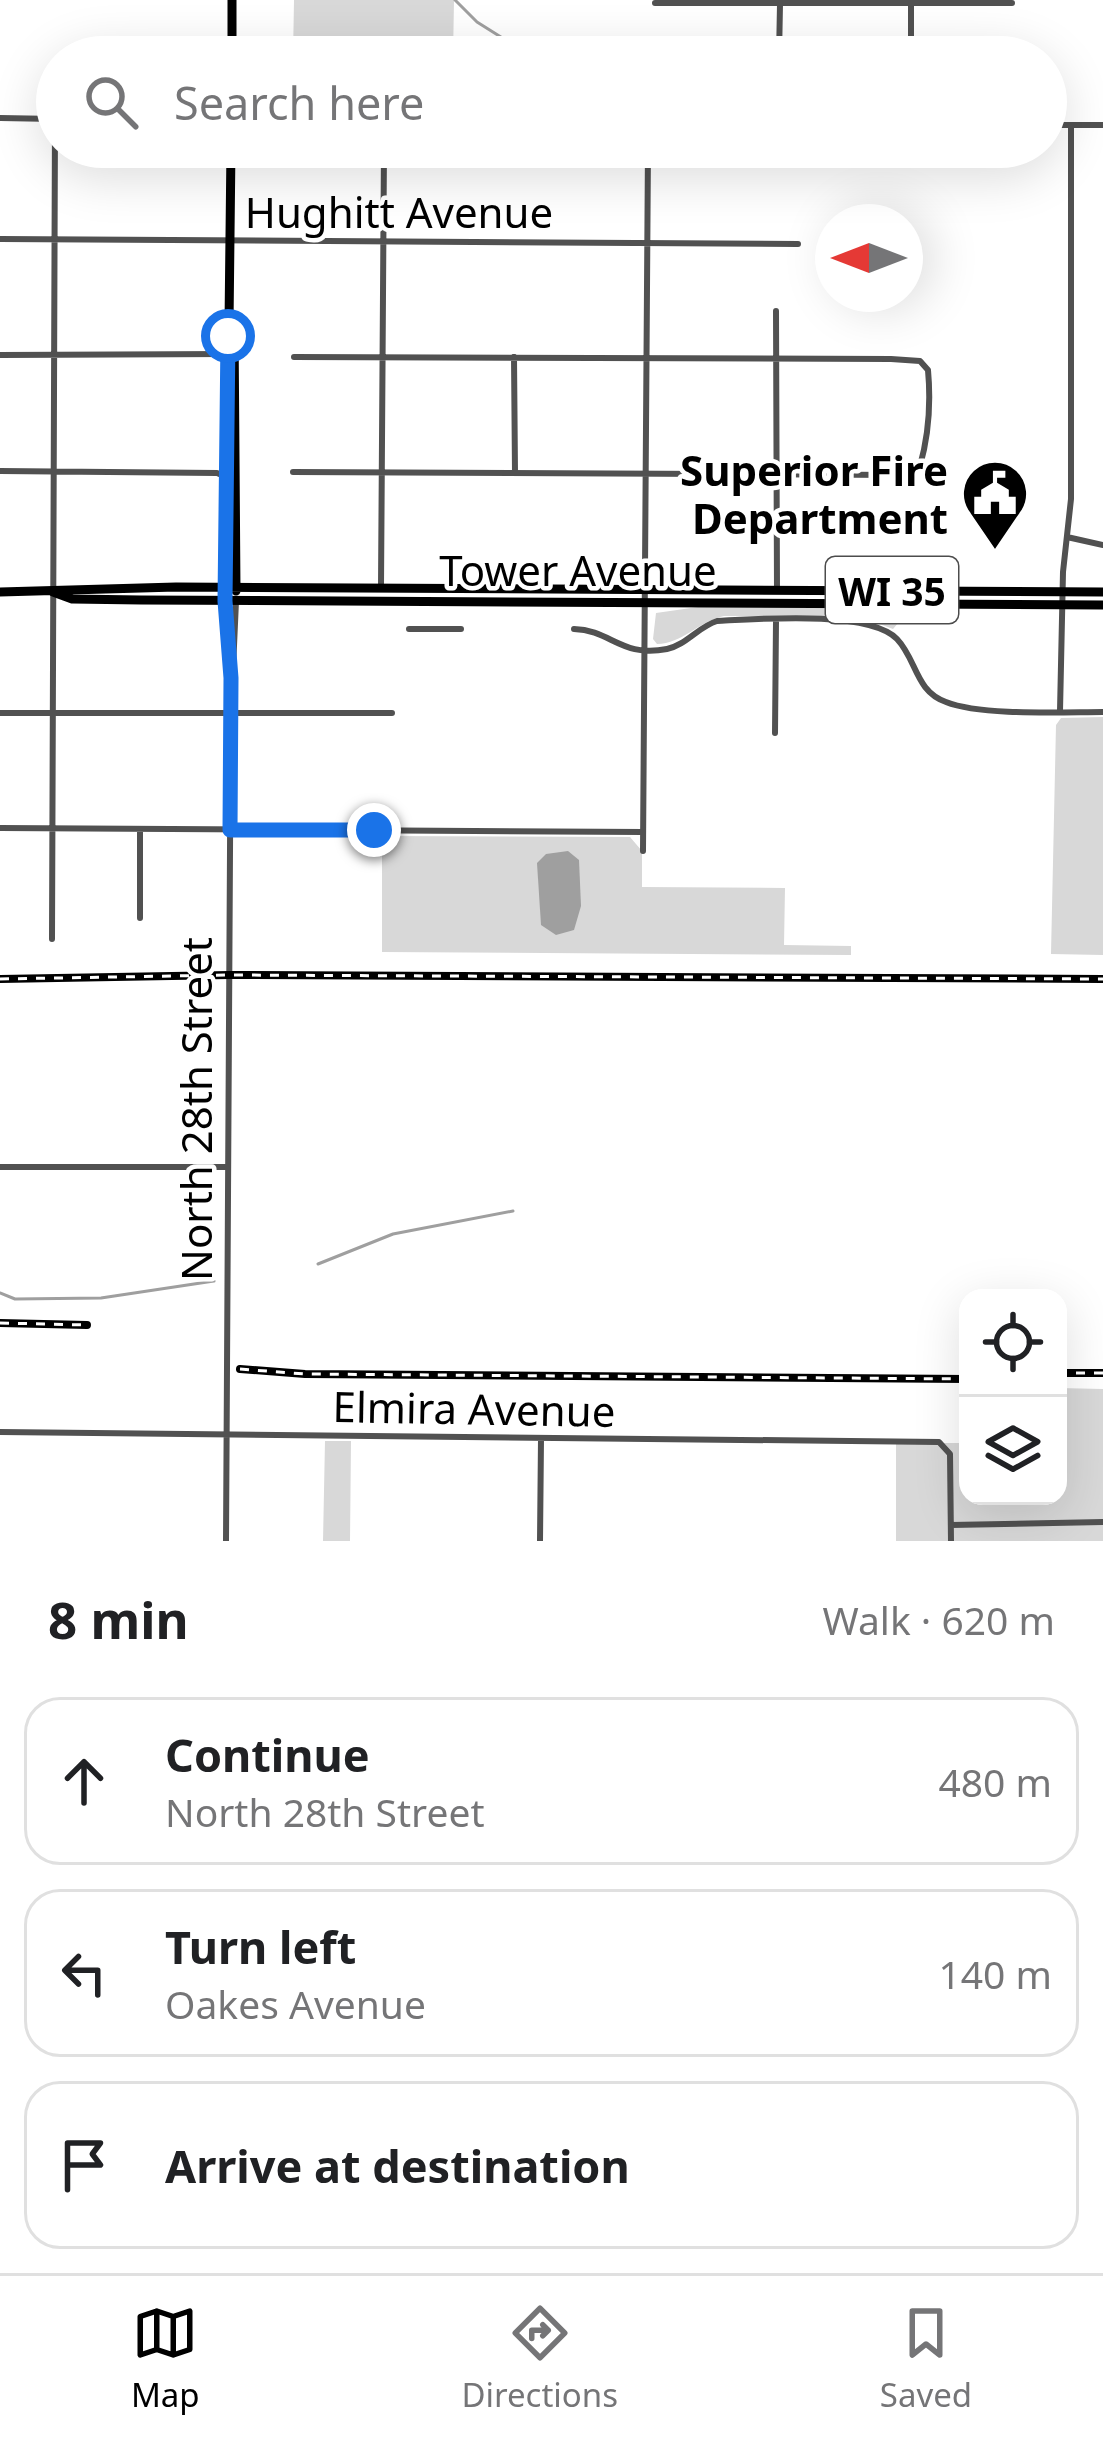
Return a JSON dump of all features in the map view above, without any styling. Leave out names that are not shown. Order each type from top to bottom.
[{"type":"main road","points":[[232,0],[232,36]]},
{"type":"main road","name":"North 28th Street","points":[[231,168],[236,522],[231,588]]},
{"type":"main road","name":"North 28th Street","points":[[231,601],[226,476],[232,352]]},
{"type":"main road","name":"Tower Avenue","points":[[0,592],[381,587],[1103,592]]},
{"type":"main road","name":"Tower Avenue","points":[[53,592],[72,599],[231,601],[1103,605]]},
{"type":"street","points":[[779,36],[780,2]]},
{"type":"street","points":[[910,36],[911,2]]},
{"type":"street","points":[[655,3],[1012,3]]},
{"type":"street","points":[[0,118],[36,119]]},
{"type":"street","points":[[1067,125],[1103,125]]},
{"type":"street","points":[[1060,711],[1062,592],[1071,499],[1071,125]]},
{"type":"street","points":[[52,939],[55,168]]},
{"type":"street","points":[[381,600],[384,168]]},
{"type":"street","points":[[643,851],[648,168]]},
{"type":"street","name":"Hughitt Avenue","points":[[0,239],[799,244]]},
{"type":"street","points":[[776,311],[777,604]]},
{"type":"street","points":[[0,355],[232,352]]},
{"type":"street","points":[[293,472],[902,476],[920,466],[927,440],[928,370],[920,362],[891,359],[294,357]]},
{"type":"street","points":[[514,357],[515,473]]},
{"type":"street","points":[[0,471],[226,476],[236,522]]},
{"type":"street","points":[[1067,537],[1103,544]]},
{"type":"street","name":"North 28th Street","points":[[226,1541],[231,601]]},
{"type":"street","points":[[574,629],[595,631],[624,648],[644,650],[672,648],[700,627],[717,621],[863,622],[880,627],[903,646],[926,689],[948,703],[1103,712]]},
{"type":"street","points":[[775,733],[776,621]]},
{"type":"street","points":[[409,629],[461,629]]},
{"type":"street","points":[[0,713],[392,712]]},
{"type":"street","points":[[0,828],[643,832]]},
{"type":"street","points":[[140,830],[140,918]]},
{"type":"street","points":[[0,1167],[228,1167]]},
{"type":"street","name":"Elmira Avenue","points":[[0,1432],[939,1442],[950,1454],[952,1525]]},
{"type":"street","points":[[540,1541],[541,1439]]},
{"type":"street","points":[[951,1541],[952,1525],[1103,1522]]},
{"type":"shaded area","points":[[294,0],[454,0],[453,36],[293,36]]},
{"type":"shaded area","points":[[698,607],[912,607],[893,629],[861,617],[724,616],[657,644],[653,639],[656,613]]},
{"type":"shaded area","points":[[1103,717],[1103,955],[1051,954],[1056,725],[1061,718]]},
{"type":"shaded area","points":[[382,836],[630,837],[642,851],[642,887],[785,888],[784,945],[851,946],[851,955],[382,952]]},
{"type":"shaded area","points":[[568,851],[579,860],[581,906],[574,930],[556,935],[541,925],[537,863],[546,854]]},
{"type":"shaded area","points":[[1067,1388],[1103,1389],[1103,1541],[896,1541],[896,1443],[959,1443],[959,1505],[1067,1505]]},
{"type":"shaded area","points":[[325,1441],[351,1441],[350,1541],[323,1541]]},
{"type":"waterway","points":[[455,0],[499,36]]},
{"type":"waterway","points":[[318,1264],[393,1234],[513,1211]]},
{"type":"waterway","points":[[0,1293],[15,1299],[101,1298],[214,1281]]},
{"type":"railway","points":[[0,979],[229,975],[1103,979]]},
{"type":"railway","points":[[0,1323],[87,1325]]},
{"type":"railway","points":[[240,1369],[305,1374],[959,1379]]},
{"type":"railway","points":[[1067,1373],[1103,1373]]},
{"type":"place","name":"Superior Fire Department","points":[[995,552]]},
{"type":"route","points":[[228,336],[225,601],[231,678],[230,830],[374,830]]}]
